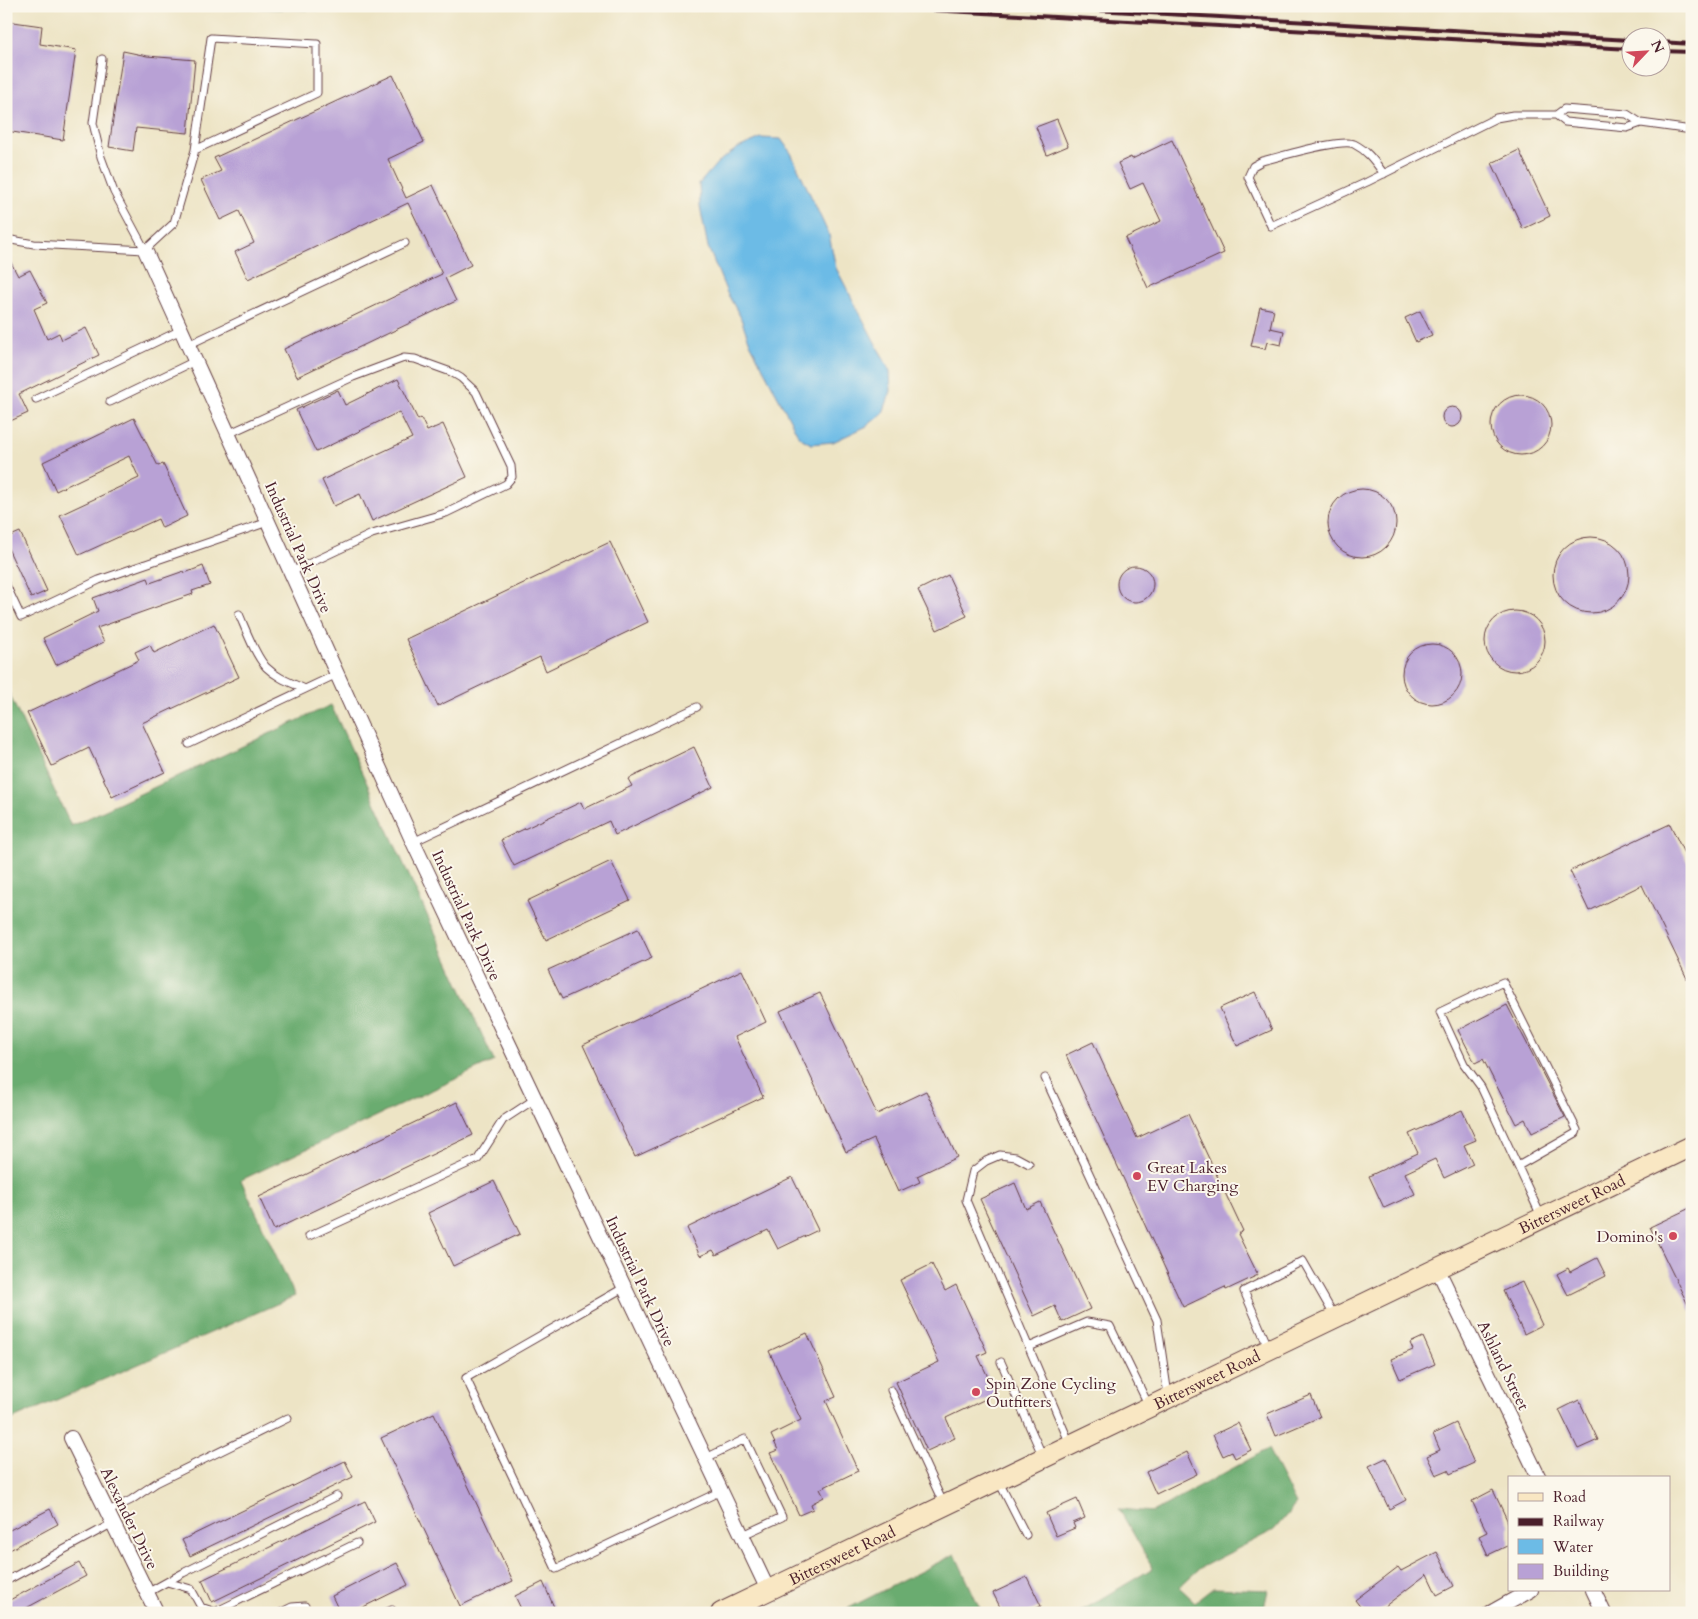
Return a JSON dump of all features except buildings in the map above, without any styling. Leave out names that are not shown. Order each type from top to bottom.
[{"type":"street","name":"Industrial Park Drive","points":[[145,250],[413,842],[768,1590]]},
{"type":"street","name":"Bittersweet Road","points":[[730,1611],[768,1590],[1692,1146]]},
{"type":"street","name":"Ashland Street","points":[[1437,1268],[1538,1476]]},
{"type":"street","name":"Alexander Drive","points":[[71,1438],[156,1613]]},
{"type":"street","points":[[1490,1613],[1527,1592]]},
{"type":"street","points":[[1595,1592],[1604,1613]]},
{"type":"lane","points":[[6,239],[34,244],[145,250],[174,223],[195,150],[211,38],[317,44],[317,92],[195,150]]},
{"type":"lane","points":[[102,59],[93,123],[101,157],[114,192],[145,250]]},
{"type":"lane","points":[[1384,174],[1368,153],[1352,143],[1338,143],[1262,161],[1253,166],[1248,177],[1271,226],[1384,174],[1496,118],[1513,115],[1556,115],[1564,109],[1627,114],[1641,123],[1692,130]]},
{"type":"lane","points":[[1556,115],[1565,122],[1581,124],[1627,128],[1641,123]]},
{"type":"lane","points":[[188,345],[405,243]]},
{"type":"lane","points":[[36,399],[181,330]]},
{"type":"lane","points":[[228,434],[353,377],[404,358],[415,359],[451,372],[461,378],[476,392],[511,466],[512,477],[506,484],[487,494],[446,513],[372,534],[290,572]]},
{"type":"lane","points":[[110,402],[195,362]]},
{"type":"lane","points":[[6,585],[21,617],[99,580],[268,522]]},
{"type":"lane","points":[[239,614],[266,668],[275,675],[305,689]]},
{"type":"lane","points":[[189,744],[337,674]]},
{"type":"lane","points":[[413,842],[697,707]]},
{"type":"lane","points":[[1518,1166],[1576,1133],[1577,1130],[1503,982],[1440,1012],[1464,1064],[1481,1087],[1542,1218]]},
{"type":"lane","points":[[1045,1078],[1157,1320],[1168,1398]]},
{"type":"lane","points":[[309,1236],[478,1159],[503,1120],[535,1099]]},
{"type":"lane","points":[[1029,1164],[1016,1156],[1000,1155],[986,1161],[973,1171],[966,1200],[1070,1445]]},
{"type":"lane","points":[[1269,1349],[1244,1291],[1303,1261],[1335,1317]]},
{"type":"lane","points":[[625,1288],[466,1378],[556,1569],[721,1491]]},
{"type":"lane","points":[[1029,1347],[1087,1322],[1110,1326],[1150,1407]]},
{"type":"lane","points":[[1001,1362],[1043,1458]]},
{"type":"lane","points":[[891,1390],[944,1505]]},
{"type":"lane","points":[[6,1581],[110,1518],[131,1500],[156,1483],[288,1418]]},
{"type":"lane","points":[[706,1458],[745,1439],[782,1517],[743,1535]]},
{"type":"lane","points":[[998,1480],[1026,1535]]},
{"type":"lane","points":[[147,1592],[337,1496]]},
{"type":"lane","points":[[167,1582],[192,1589],[201,1607],[215,1612],[357,1543]]},
{"type":"lane","points":[[280,1613],[292,1607],[305,1606],[308,1613]]},
{"type":"green space","points":[[171,6],[383,6],[385,12]]},
{"type":"green space","points":[[6,687],[71,826],[331,705],[494,1061],[241,1180],[295,1296],[6,1422]]},
{"type":"green space","points":[[1268,1449],[1296,1504],[1274,1530],[1200,1568],[1179,1587],[1195,1602],[1213,1588],[1268,1590],[1263,1613],[1078,1613],[1153,1568],[1119,1509],[1153,1512]]},
{"type":"green space","points":[[955,1554],[982,1613],[839,1613]]},
{"type":"water","points":[[761,138],[781,139],[791,153],[829,235],[836,268],[890,371],[891,391],[883,413],[867,426],[833,442],[811,444],[799,437],[750,343],[740,316],[727,293],[708,247],[700,206],[699,184],[718,162],[738,148]]},
{"type":"railway","points":[[859,6],[1620,48]]},
{"type":"railway","points":[[1023,6],[1620,39]]},
{"type":"railway","points":[[1670,43],[1692,44]]},
{"type":"railway","points":[[1670,51],[1692,52]]},
{"type":"place","name":"Great Lakes EV Charging","points":[[1137,1176]]},
{"type":"place","name":"Domino's","points":[[1673,1236]]},
{"type":"place","name":"Spin Zone Cycling Outfitters","points":[[976,1392]]}]
